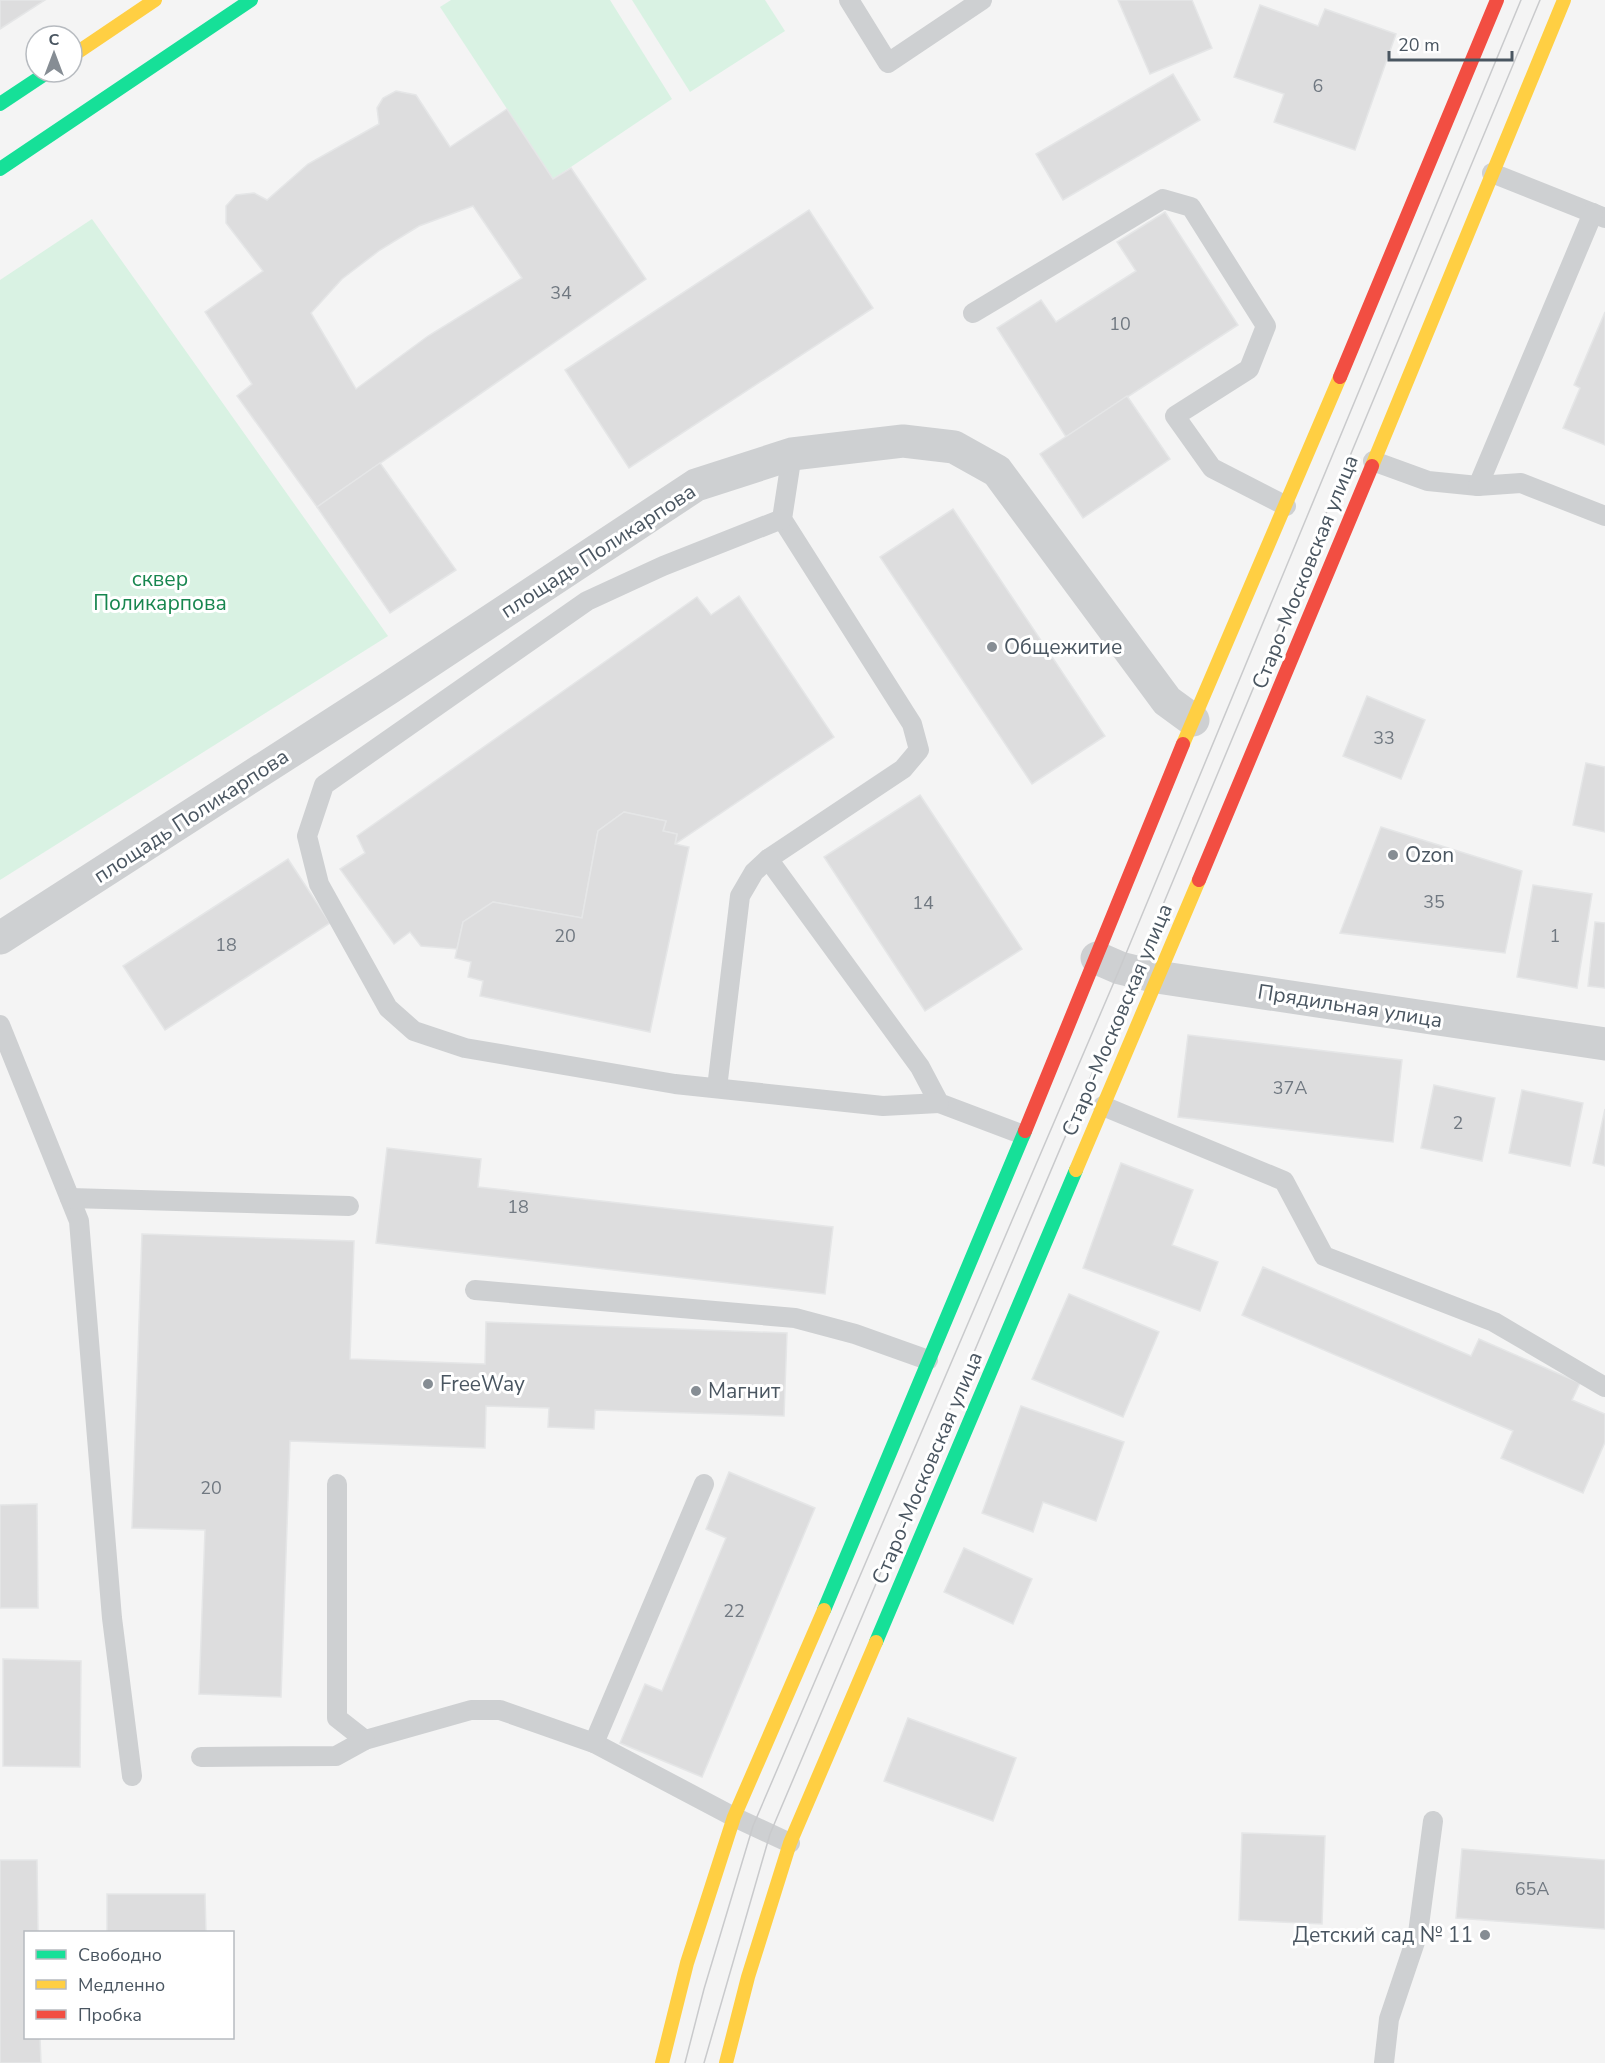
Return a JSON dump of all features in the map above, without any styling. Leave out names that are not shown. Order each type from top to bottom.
[{"type":"main road","points":[[0,169],[251,0]]},
{"type":"main road","points":[[662,2063],[687,1963],[734,1817],[1097,958],[1193,720],[1286,506],[1497,0]]},
{"type":"main road","name":"Старо-Московская улица","points":[[726,2063],[748,1977],[790,1843],[1250,761],[1564,0]]},
{"type":"main road","points":[[84,47],[143,3]]},
{"type":"main road","points":[[0,104],[30,84]]},
{"type":"street","name":"площадь Поликарпова","points":[[0,938],[380,694],[696,485],[792,454],[903,441],[954,447],[997,471],[1167,701],[1193,720]]},
{"type":"street","name":"Прядильная улица","points":[[1097,958],[1120,968],[1158,977],[1605,1044]]},
{"type":"lane","points":[[849,0],[888,63],[982,0]]},
{"type":"lane","points":[[1478,486],[1599,215],[1492,173]]},
{"type":"lane","points":[[973,313],[1163,199],[1191,207],[1266,326],[1249,369],[1175,416],[1212,468],[1256,493],[1286,506]]},
{"type":"lane","points":[[717,1089],[740,896],[754,872],[768,859],[903,769],[919,750],[912,724],[782,519],[792,454]]},
{"type":"lane","points":[[1373,460],[1428,481],[1478,486],[1521,483],[1605,516]]},
{"type":"lane","points":[[782,519],[663,566],[587,601],[324,785],[307,836],[320,884],[388,1008],[414,1031],[465,1048],[717,1089],[883,1106],[939,1104],[1021,1134]]},
{"type":"lane","points":[[768,859],[920,1067],[939,1104]]},
{"type":"lane","points":[[0,1025],[79,1221],[112,1618],[132,1776]]},
{"type":"lane","points":[[1103,1106],[1284,1181],[1324,1256],[1494,1322],[1605,1387]]},
{"type":"lane","points":[[70,1198],[349,1206]]},
{"type":"lane","points":[[475,1290],[795,1318],[855,1334],[928,1360]]},
{"type":"lane","points":[[337,1484],[337,1718],[365,1740]]},
{"type":"lane","points":[[594,1743],[704,1484]]},
{"type":"lane","points":[[201,1757],[336,1756],[365,1740],[471,1710],[500,1710],[594,1743],[734,1817],[790,1843]]},
{"type":"lane","points":[[1384,2063],[1389,2019],[1418,1933],[1433,1821]]},
{"type":"green space","points":[[451,0],[610,0],[672,99],[553,179],[440,7]]},
{"type":"green space","points":[[632,0],[765,0],[785,31],[690,92]]},
{"type":"green space","name":"сквер Поликарпова","points":[[92,219],[388,636],[0,880],[0,280]]},
{"type":"building","points":[[0,0],[45,0],[0,29]]},
{"type":"building","points":[[1118,0],[1192,0],[1212,48],[1150,74]]},
{"type":"building","points":[[1260,5],[1318,26],[1325,9],[1396,34],[1355,150],[1274,122],[1284,94],[1234,77]]},
{"type":"building","points":[[1173,74],[1200,120],[1063,200],[1036,154]]},
{"type":"building","points":[[396,91],[416,95],[450,147],[507,109],[553,179],[571,168],[646,279],[317,507],[237,396],[252,384],[205,312],[263,271],[226,223],[226,206],[236,195],[254,193],[267,200],[308,164],[379,124],[377,108],[383,98]],"holes":[[[473,206],[522,278],[428,336],[356,389],[311,313],[342,279],[380,250],[419,226]]]},
{"type":"building","points":[[809,210],[873,308],[629,468],[565,370]]},
{"type":"building","points":[[1165,212],[1238,325],[1066,437],[997,328],[1041,300],[1056,322],[1136,271],[1117,242]]},
{"type":"building","points":[[1605,312],[1605,445],[1563,428],[1580,388],[1574,385]]},
{"type":"building","points":[[1127,396],[1170,459],[1083,518],[1040,454]]},
{"type":"building","points":[[380,463],[456,570],[390,613],[317,507]]},
{"type":"building","name":"Общежитие","points":[[953,509],[1105,736],[1032,784],[880,557]]},
{"type":"building","points":[[739,596],[834,737],[675,844],[677,834],[663,831],[666,821],[624,812],[598,831],[582,918],[493,902],[463,922],[457,949],[421,946],[410,932],[394,944],[340,869],[365,853],[357,836],[697,597],[711,615]]},
{"type":"building","points":[[1367,696],[1425,720],[1401,779],[1343,756]]},
{"type":"building","points":[[1586,763],[1605,767],[1605,832],[1573,825]]},
{"type":"building","points":[[920,795],[1022,949],[925,1011],[824,857]]},
{"type":"building","points":[[624,812],[666,821],[663,831],[677,834],[675,844],[689,847],[650,1032],[480,996],[483,981],[468,977],[471,962],[455,958],[463,922],[493,902],[582,918],[598,831]]},
{"type":"building","points":[[1381,827],[1522,871],[1505,953],[1340,933]]},
{"type":"building","points":[[288,859],[330,923],[165,1030],[123,966]]},
{"type":"building","points":[[1533,885],[1592,894],[1577,988],[1517,977]]},
{"type":"building","points":[[1595,922],[1605,923],[1605,988],[1588,986]]},
{"type":"building","points":[[1188,1035],[1402,1060],[1393,1142],[1178,1117]]},
{"type":"building","points":[[1434,1085],[1495,1098],[1482,1161],[1421,1148]]},
{"type":"building","points":[[1522,1090],[1583,1103],[1570,1166],[1509,1153]]},
{"type":"building","points":[[1605,1109],[1605,1166],[1593,1163]]},
{"type":"building","points":[[387,1148],[481,1159],[478,1187],[833,1227],[825,1294],[376,1243]]},
{"type":"building","points":[[1121,1163],[1193,1190],[1172,1245],[1218,1262],[1200,1311],[1083,1268]]},
{"type":"building","points":[[142,1234],[354,1241],[350,1359],[485,1364],[486,1322],[787,1333],[784,1416],[595,1410],[594,1429],[548,1427],[549,1408],[486,1406],[485,1448],[290,1441],[281,1697],[199,1694],[205,1530],[132,1528]]},
{"type":"building","points":[[1263,1267],[1471,1356],[1479,1339],[1580,1383],[1572,1400],[1605,1414],[1605,1442],[1583,1493],[1501,1458],[1513,1431],[1242,1315]]},
{"type":"building","points":[[1069,1294],[1159,1332],[1123,1417],[1032,1379]]},
{"type":"building","points":[[1021,1406],[1124,1442],[1096,1521],[1043,1502],[1033,1532],[982,1513]]},
{"type":"building","points":[[729,1472],[815,1508],[702,1777],[620,1743],[645,1684],[662,1691],[726,1538],[706,1529]]},
{"type":"building","points":[[37,1504],[38,1608],[0,1608],[0,1505]]},
{"type":"building","points":[[964,1548],[1032,1579],[1013,1624],[944,1592]]},
{"type":"building","points":[[3,1659],[81,1661],[80,1767],[3,1766]]},
{"type":"building","points":[[908,1718],[1016,1758],[993,1821],[884,1781]]},
{"type":"building","points":[[1242,1833],[1325,1836],[1322,1924],[1239,1920]]},
{"type":"building","points":[[1462,1849],[1605,1860],[1605,1929],[1456,1918]]},
{"type":"building","points":[[0,1860],[37,1860],[38,1931],[24,1931],[24,2039],[40,2039],[41,2063],[0,2063]]},
{"type":"building","points":[[107,1894],[205,1894],[206,1931],[107,1931]]},
{"type":"tram line","points":[[685,2063],[704,1989],[753,1826],[1120,968],[1521,0]]},
{"type":"tram line","points":[[704,2063],[770,1834],[1135,972],[1540,0]]},
{"type":"traffic: fast","points":[[0,169],[251,0]]},
{"type":"traffic: fast","points":[[0,104],[30,84]]},
{"type":"traffic: fast","points":[[824,1610],[1025,1131]]},
{"type":"traffic: fast","points":[[876,1642],[1076,1170]]},
{"type":"traffic: slow","points":[[84,48],[155,0]]},
{"type":"traffic: slow","points":[[1372,466],[1564,0]]},
{"type":"traffic: slow","points":[[1183,744],[1340,377]]},
{"type":"traffic: slow","points":[[1076,1170],[1199,880]]},
{"type":"traffic: slow","points":[[662,2063],[687,1963],[734,1817],[824,1610]]},
{"type":"traffic: slow","points":[[726,2063],[748,1977],[790,1843],[876,1642]]},
{"type":"traffic: jam","points":[[1340,377],[1497,0]]},
{"type":"traffic: jam","points":[[1199,880],[1372,466]]},
{"type":"traffic: jam","points":[[1025,1131],[1183,744]]},
{"type":"place","name":"Общежитие","points":[[992,647]]},
{"type":"place","name":"Ozon","points":[[1393,855]]},
{"type":"place","name":"FreeWay","points":[[428,1384]]},
{"type":"place","name":"Магнит","points":[[696,1391]]},
{"type":"place","name":"Детский сад № 11","points":[[1485,1935]]}]
